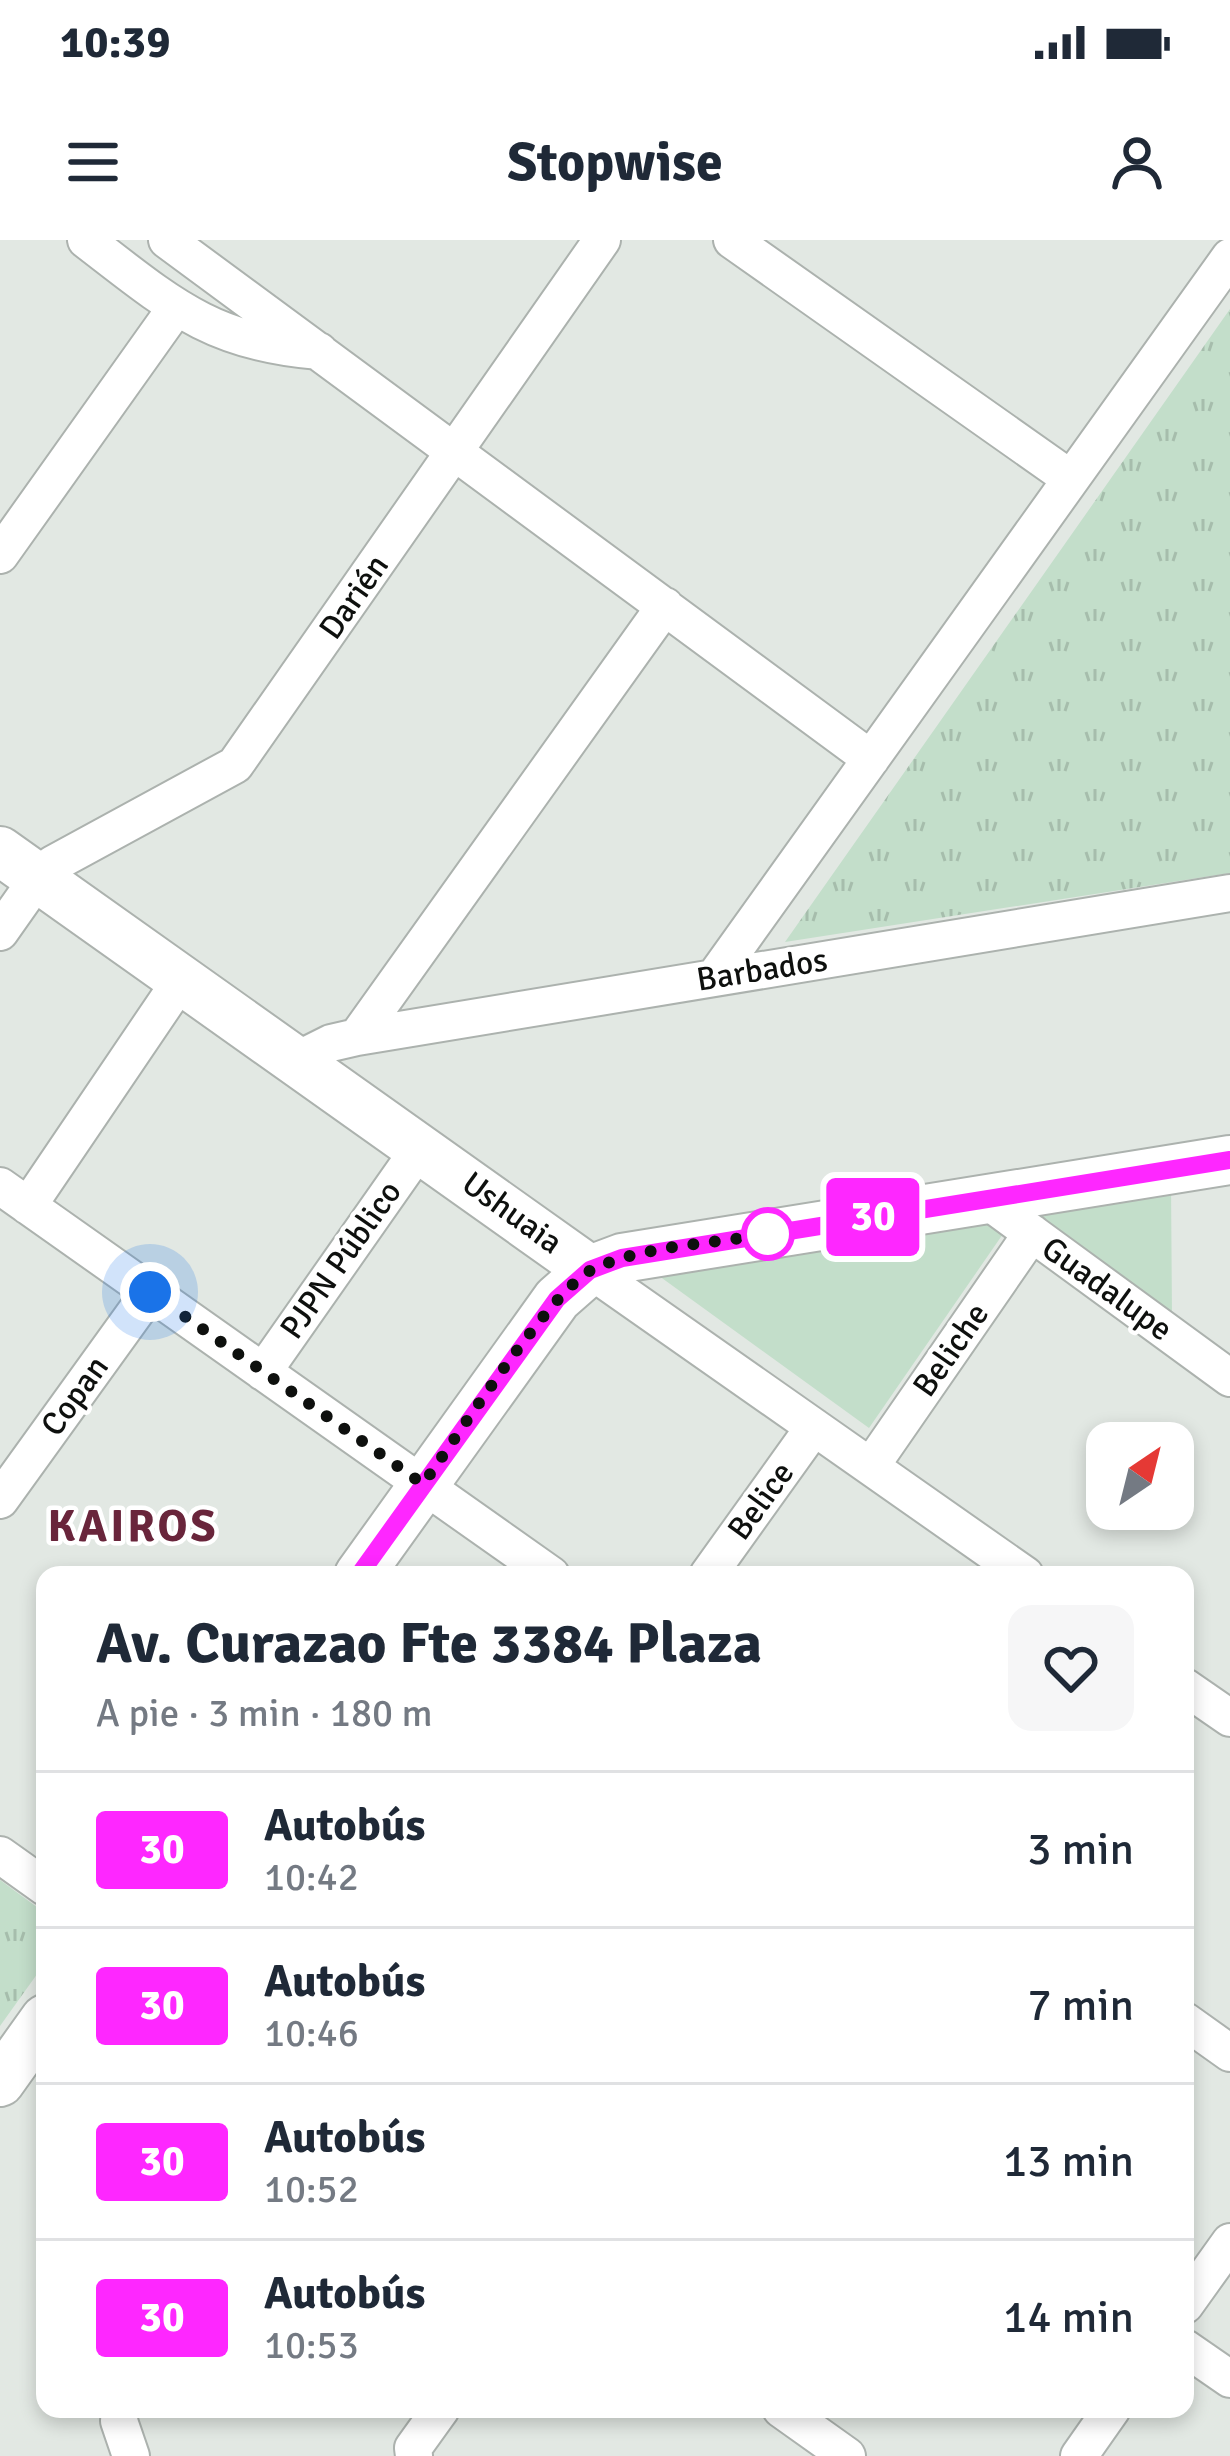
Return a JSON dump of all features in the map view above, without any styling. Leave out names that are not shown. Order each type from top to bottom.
[{"type":"street","points":[[86,240],[175,309],[221,333],[271,347],[319,351]]},
{"type":"street","points":[[167,240],[871,759]]},
{"type":"street","name":"Darién","points":[[19,864],[53,864],[235,765],[602,240]]},
{"type":"street","points":[[732,240],[1071,479]]},
{"type":"street","points":[[714,978],[1230,257]]},
{"type":"street","points":[[5,536],[175,309]]},
{"type":"street","points":[[357,1037],[665,606]]},
{"type":"street","points":[[0,932],[19,864]]},
{"type":"street","name":"Ushuaia","points":[[19,864],[1012,1566]]},
{"type":"street","name":"Barbados","points":[[297,1060],[331,1043],[357,1037],[1230,893]]},
{"type":"street","points":[[181,980],[14,1196],[538,1566]]},
{"type":"street","name":"PJPN Público","points":[[263,1372],[420,1148]]},
{"type":"street","points":[[365,1566],[557,1299],[590,1270],[622,1258],[1230,1160]]},
{"type":"street","name":"Guadalupe","points":[[985,1199],[1230,1378]]},
{"type":"street","name":"Beliche","points":[[871,1466],[1032,1233]]},
{"type":"street","name":"Copan","points":[[0,1500],[150,1292]]},
{"type":"street","name":"Belice","points":[[714,1566],[814,1427]]},
{"type":"street","points":[[1194,1693],[1230,1718]]},
{"type":"street","points":[[0,1855],[36,1880]]},
{"type":"street","points":[[1194,2027],[1230,2053]]},
{"type":"street","points":[[0,2082],[36,2032]]},
{"type":"street","points":[[1194,2292],[1230,2242]]},
{"type":"street","points":[[1194,2354],[1230,2379]]},
{"type":"street","points":[[119,2418],[130,2456]]},
{"type":"street","points":[[414,2452],[435,2418]]},
{"type":"street","points":[[794,2418],[847,2456]]},
{"type":"street","points":[[1079,2456],[1106,2418]]},
{"type":"green space","points":[[1230,309],[1230,873],[785,942]]},
{"type":"green space","points":[[1171,1183],[1172,1318],[1014,1210]]},
{"type":"green space","points":[[982,1215],[1005,1231],[869,1428],[637,1260]]},
{"type":"green space","points":[[0,1880],[36,1906],[36,1976],[0,2026]]},
{"type":"bus line","name":"30","points":[[365,1566],[557,1299],[590,1270],[622,1258],[1230,1160]]},
{"type":"district","name":"KAIROS","points":[[133,1526]]},
{"type":"route","points":[[150,1292],[423,1484],[557,1299],[590,1270],[622,1258],[768,1234]]}]
